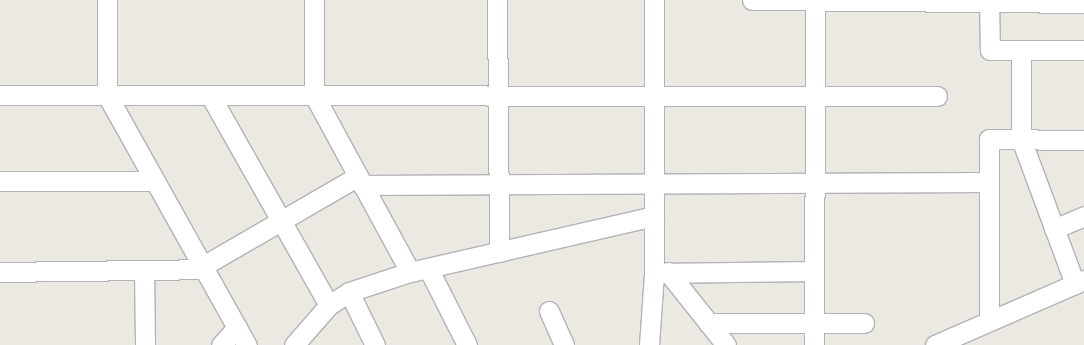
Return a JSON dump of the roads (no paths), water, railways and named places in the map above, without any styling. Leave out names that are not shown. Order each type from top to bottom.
[{"type":"street","points":[[107,0],[107,95],[247,345]]},
{"type":"street","points":[[314,0],[314,96],[410,272]]},
{"type":"street","points":[[497,0],[499,252]]},
{"type":"street","points":[[649,345],[661,272],[654,216],[654,0]]},
{"type":"street","points":[[752,0],[1084,3]]},
{"type":"street","points":[[806,0],[814,96],[814,345]]},
{"type":"street","points":[[989,1],[990,50],[1084,50]]},
{"type":"street","points":[[935,345],[1080,282],[1054,229],[1021,139],[1021,50]]},
{"type":"street","points":[[210,95],[329,305]]},
{"type":"street","points":[[0,96],[937,96]]},
{"type":"street","points":[[989,321],[988,139],[1084,140]]},
{"type":"street","points":[[0,272],[204,268],[282,220],[360,180],[499,184],[989,182]]},
{"type":"street","points":[[0,181],[155,181]]},
{"type":"street","points":[[294,345],[329,305],[349,292],[410,272],[654,216]]},
{"type":"street","points":[[1054,229],[1084,216]]},
{"type":"street","points":[[428,268],[467,345]]},
{"type":"street","points":[[144,270],[145,345]]},
{"type":"street","points":[[661,272],[814,271]]},
{"type":"street","points":[[661,272],[708,322],[726,345]]},
{"type":"street","points":[[349,292],[375,345]]},
{"type":"street","points":[[549,311],[564,345]]},
{"type":"street","points":[[708,322],[864,323]]},
{"type":"street","points":[[221,345],[237,327]]}]
